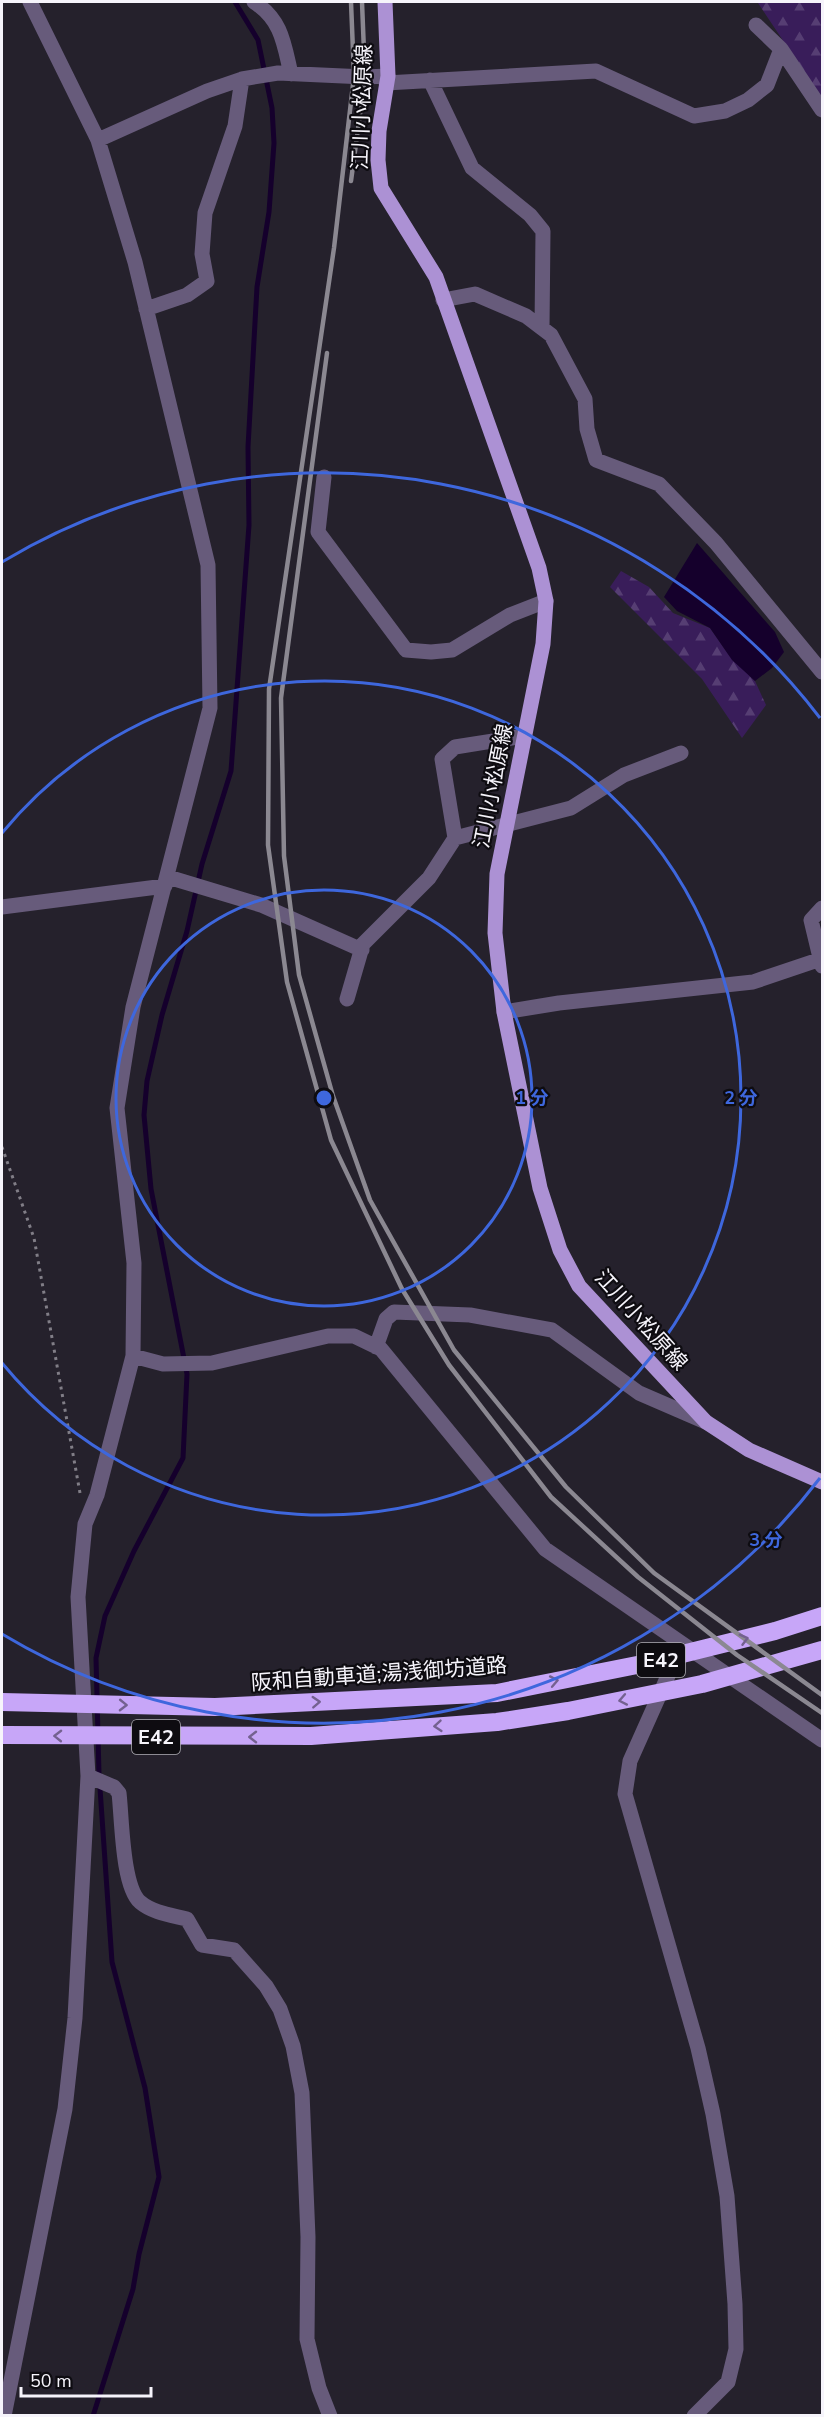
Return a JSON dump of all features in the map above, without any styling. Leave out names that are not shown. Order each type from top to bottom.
[{"type":"highway","name":"阪和自動車道;湯浅御坊道路","points":[[2,1702],[215,1707],[497,1693],[642,1664],[765,1634],[822,1616]]},
{"type":"highway","name":"E42","points":[[2,1735],[311,1736],[497,1722],[568,1711],[702,1684],[822,1650]]},
{"type":"main road","name":"江川小松原線","points":[[385,2],[387,79],[379,131],[378,160],[381,188],[436,277],[538,568],[546,601],[543,644],[496,874],[495,933],[504,1012],[540,1188],[560,1250],[579,1286],[706,1422],[749,1450],[822,1482]]},
{"type":"street","points":[[4,2415],[65,2109],[75,2019],[88,1776],[78,1597],[85,1524],[97,1495],[133,1356],[134,1263],[117,1108],[133,1007],[210,708],[208,565],[135,262],[98,140],[30,2]]},
{"type":"street","points":[[254,2],[267,10],[280,31],[285,74]]},
{"type":"street","points":[[756,25],[781,50],[822,110]]},
{"type":"street","points":[[98,140],[242,79],[285,74],[430,81],[596,71],[694,116],[725,111],[748,100],[767,85],[781,50]]},
{"type":"street","points":[[146,309],[187,295],[207,281],[202,255],[205,213],[235,126],[242,79]]},
{"type":"street","points":[[430,81],[472,168],[530,215],[543,231],[542,328]]},
{"type":"street","points":[[443,300],[475,294],[526,316],[551,335],[585,399],[587,429],[596,460],[659,484],[716,543],[822,672]]},
{"type":"street","points":[[324,477],[318,532],[406,650],[431,652],[452,650],[510,615],[546,601]]},
{"type":"street","points":[[347,999],[363,944],[429,878],[455,838],[442,759],[455,747],[524,736]]},
{"type":"street","points":[[455,838],[571,808],[624,775],[681,753]]},
{"type":"street","points":[[2,907],[166,882],[261,905],[362,950]]},
{"type":"street","points":[[504,1012],[560,1003],[753,982],[822,962],[811,920],[822,908]]},
{"type":"street","points":[[376,1347],[386,1319],[394,1312],[470,1315],[552,1330],[639,1394],[706,1422]]},
{"type":"street","points":[[133,1356],[163,1364],[212,1363],[328,1336],[354,1336],[381,1348],[545,1550],[822,1740]]},
{"type":"street","points":[[683,1644],[630,1761],[625,1794],[698,2048],[713,2114],[727,2196],[736,2349],[728,2382],[693,2415]]},
{"type":"street","points":[[88,1776],[114,1786],[119,1793],[127,1876],[138,1900],[154,1911],[187,1920],[202,1945],[234,1950],[266,1986],[280,2009],[293,2046],[302,2094],[308,2237],[307,2338],[319,2388],[330,2415]]},
{"type":"path","points":[[2,1147],[34,1238],[85,1524]]},
{"type":"green space","points":[[822,2],[822,99],[758,3]]},
{"type":"green space","points":[[621,571],[649,587],[673,613],[710,628],[729,655],[755,681],[766,705],[742,738],[702,679],[610,587]]},
{"type":"shaded area","points":[[697,543],[775,632],[784,652],[772,668],[755,681],[732,660],[710,628],[677,611],[664,597]]},
{"type":"waterway","points":[[93,2416],[133,2289],[139,2254],[159,2177],[145,2088],[112,1962],[99,1774],[96,1658],[105,1616],[134,1551],[183,1458],[187,1374],[151,1189],[144,1115],[147,1081],[162,1015],[187,931],[202,864],[231,771],[249,525],[248,447],[257,287],[269,212],[274,143],[272,108],[258,40],[235,2]]},
{"type":"railway","points":[[351,2],[354,76],[334,248],[269,689],[268,845],[287,982],[331,1140],[402,1289],[449,1365],[551,1497],[638,1577],[737,1655],[822,1713]]},
{"type":"railway","points":[[351,181],[365,77],[362,2]]},
{"type":"railway","points":[[327,353],[281,698],[284,856],[299,975],[333,1096],[370,1200],[454,1350],[566,1487],[654,1573],[822,1695]]}]
